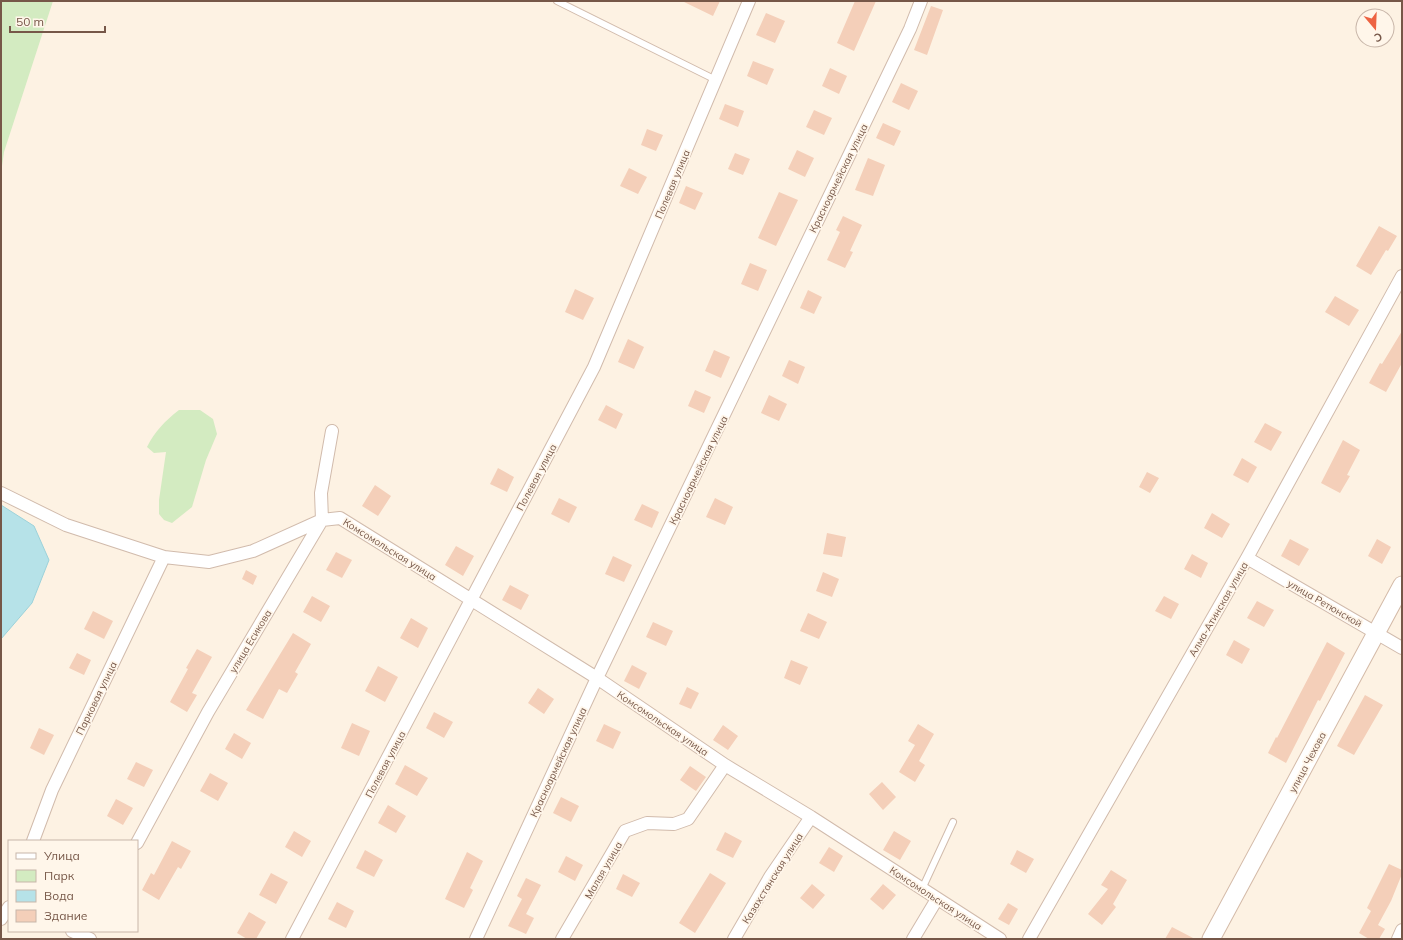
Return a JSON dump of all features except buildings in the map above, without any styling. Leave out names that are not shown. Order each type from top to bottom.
[{"type":"street","name":"Полевая улица","points":[[292,939],[594,367],[749,1]]},
{"type":"street","name":"Красноармейская улица","points":[[476,939],[597,678],[910,29],[921,1]]},
{"type":"street","name":"Алма-Атинская улица","points":[[1030,939],[1247,558],[1402,276]]},
{"type":"street","points":[[1,493],[66,525],[164,557],[209,562],[253,550],[322,520],[321,493],[332,431]]},
{"type":"street","name":"Комсомольская улица","points":[[322,520],[340,518],[597,678],[725,764],[811,817],[1000,939]]},
{"type":"street","name":"улица Есикова","points":[[138,841],[208,712],[322,520]]},
{"type":"street","name":"Парковая улица","points":[[33,840],[52,790],[164,557]]},
{"type":"street","name":"улица Ретюнской","points":[[1247,558],[1402,648]]},
{"type":"street","name":"улица Чехова","points":[[1211,939],[1402,585]]},
{"type":"street","name":"Малая улица","points":[[562,939],[625,831],[647,823],[674,824],[688,819],[725,764]]},
{"type":"street","name":"Казахстанская улица","points":[[734,939],[770,877],[811,817]]},
{"type":"street","points":[[913,939],[936,899]]},
{"type":"street","points":[[1,919],[8,908]]},
{"type":"street","points":[[1398,939],[1402,930]]},
{"type":"lane","points":[[557,1],[716,80]]},
{"type":"lane","points":[[922,889],[954,822]]},
{"type":"green space","points":[[1,1],[53,1],[4,152],[1,173]]},
{"type":"green space","points":[[179,410],[200,410],[213,419],[217,434],[206,460],[192,507],[172,523],[164,520],[159,514],[159,500],[166,452],[154,453],[147,447],[153,436],[169,418]]},
{"type":"water","points":[[1,505],[34,526],[49,560],[32,603],[1,639]]}]
